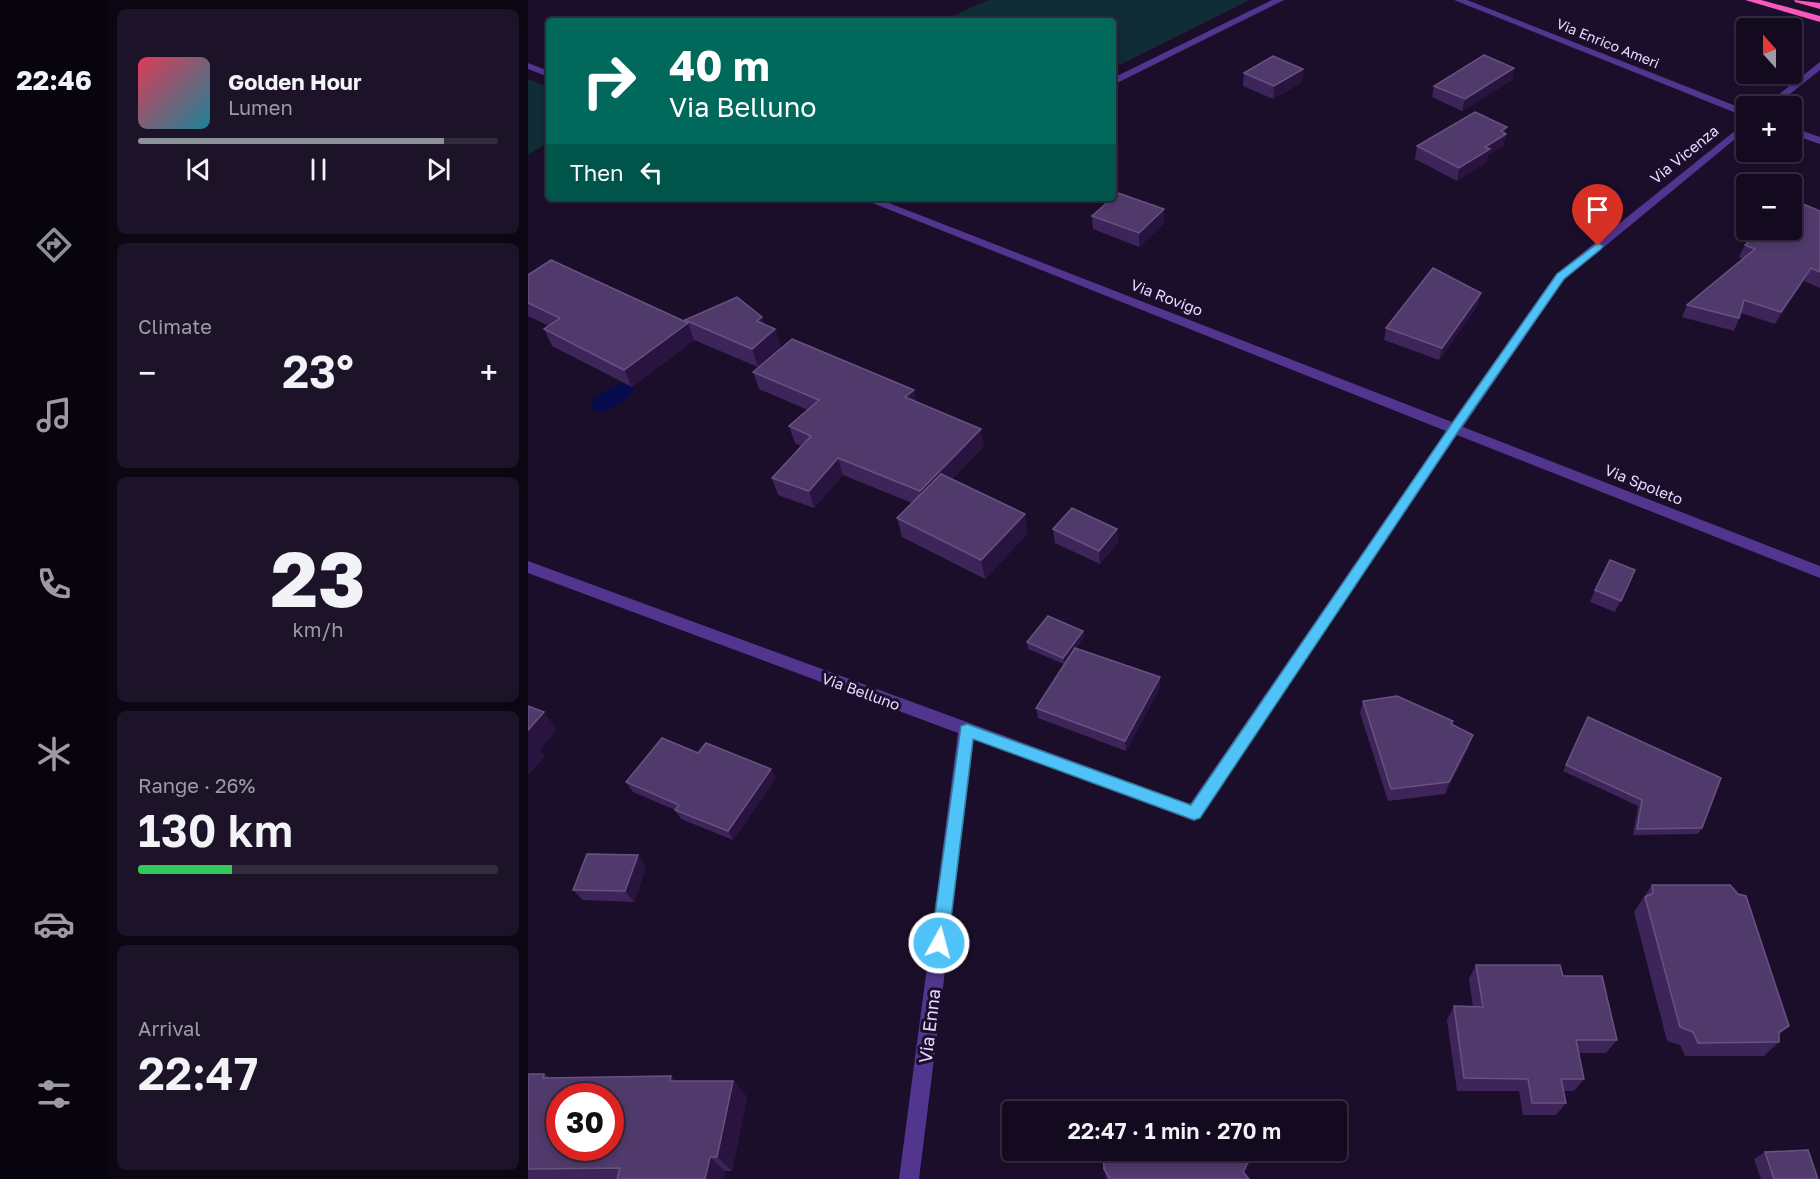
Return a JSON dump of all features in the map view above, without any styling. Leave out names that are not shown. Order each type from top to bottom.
[{"type":"highway","points":[[1750,0],[1820,19]]},
{"type":"highway","points":[[1799,0],[1820,6]]},
{"type":"street","points":[[1116,81],[1279,0]]},
{"type":"street","name":"Via Enrico Ameri","points":[[1459,0],[1736,110]]},
{"type":"street","points":[[1781,96],[1820,65]]},
{"type":"street","points":[[528,66],[546,73]]},
{"type":"street","name":"Via Vicenza","points":[[1194,813],[1560,277],[1736,133]]},
{"type":"street","points":[[1802,134],[1820,141]]},
{"type":"street","name":"Via Rovigo","points":[[874,201],[1455,428]]},
{"type":"street","name":"Via Spoleto","points":[[1455,428],[1820,572]]},
{"type":"street","name":"Via Belluno","points":[[528,567],[1194,813]]},
{"type":"street","name":"Via Enna","points":[[909,1179],[967,730]]},
{"type":"shaded area","points":[[988,0],[1249,0],[1116,66],[1116,18],[948,18]]},
{"type":"shaded area","points":[[528,79],[546,86],[546,144],[528,155]]},
{"type":"shaded area","points":[[1606,185],[1623,192],[1601,210],[1584,202]]},
{"type":"shaded area","points":[[625,383],[633,387],[634,391],[628,397],[603,412],[593,411],[592,402],[595,399],[602,393]]},
{"type":"building","points":[[1484,55],[1514,68],[1465,99],[1434,86]]},
{"type":"building","points":[[1273,56],[1303,69],[1274,86],[1244,73]]},
{"type":"building","points":[[1475,112],[1507,127],[1501,131],[1506,134],[1485,147],[1490,149],[1459,168],[1417,146]]},
{"type":"building","points":[[1118,193],[1164,209],[1139,233],[1092,216],[1109,201],[1116,201]]},
{"type":"building","points":[[1802,204],[1820,211],[1820,272],[1811,268],[1781,312],[1744,300],[1739,318],[1687,305],[1755,249],[1745,245],[1750,240],[1802,240]]},
{"type":"building","points":[[551,260],[688,323],[624,370],[544,329],[560,318],[528,303],[528,275]]},
{"type":"building","points":[[1433,268],[1481,293],[1442,348],[1386,328]]},
{"type":"building","points":[[737,297],[762,317],[757,321],[775,329],[752,349],[685,320]]},
{"type":"building","points":[[792,339],[914,390],[905,397],[981,429],[920,491],[838,458],[809,491],[772,478],[811,436],[789,426],[819,400],[753,372]]},
{"type":"building","points":[[941,474],[1025,514],[981,560],[897,518]]},
{"type":"building","points":[[1072,508],[1117,529],[1099,551],[1053,529]]},
{"type":"building","points":[[1610,560],[1635,570],[1621,601],[1595,590]]},
{"type":"building","points":[[1048,616],[1083,631],[1063,658],[1027,642]]},
{"type":"building","points":[[1075,648],[1160,677],[1125,741],[1036,708]]},
{"type":"building","points":[[1397,696],[1453,721],[1451,724],[1473,735],[1449,782],[1391,789],[1363,701]]},
{"type":"building","points":[[528,706],[544,712],[528,730]]},
{"type":"building","points":[[1588,717],[1721,778],[1702,828],[1637,829],[1642,800],[1566,765]]},
{"type":"building","points":[[662,738],[698,753],[706,743],[771,769],[728,831],[675,810],[679,805],[626,782]]},
{"type":"building","points":[[587,854],[638,855],[625,891],[573,890]]},
{"type":"building","points":[[1652,885],[1730,885],[1738,894],[1746,896],[1789,1026],[1779,1032],[1779,1042],[1698,1043],[1693,1032],[1680,1027],[1645,897],[1653,893]]},
{"type":"building","points":[[1476,965],[1560,965],[1563,976],[1602,976],[1617,1040],[1576,1040],[1584,1079],[1561,1079],[1566,1103],[1532,1103],[1528,1079],[1464,1078],[1454,1006],[1483,1007]]},
{"type":"building","points":[[528,1074],[544,1074],[543,1078],[671,1076],[670,1081],[733,1081],[717,1157],[710,1157],[705,1179],[617,1179],[620,1168],[528,1169]]},
{"type":"building","points":[[1808,1150],[1818,1179],[1774,1179],[1765,1152]]},
{"type":"building","points":[[1103,1161],[1248,1161],[1243,1172],[1249,1179],[1110,1179],[1104,1169]]},
{"type":"route","points":[[939,943],[967,730],[1194,813],[1560,277],[1598,246]]}]
